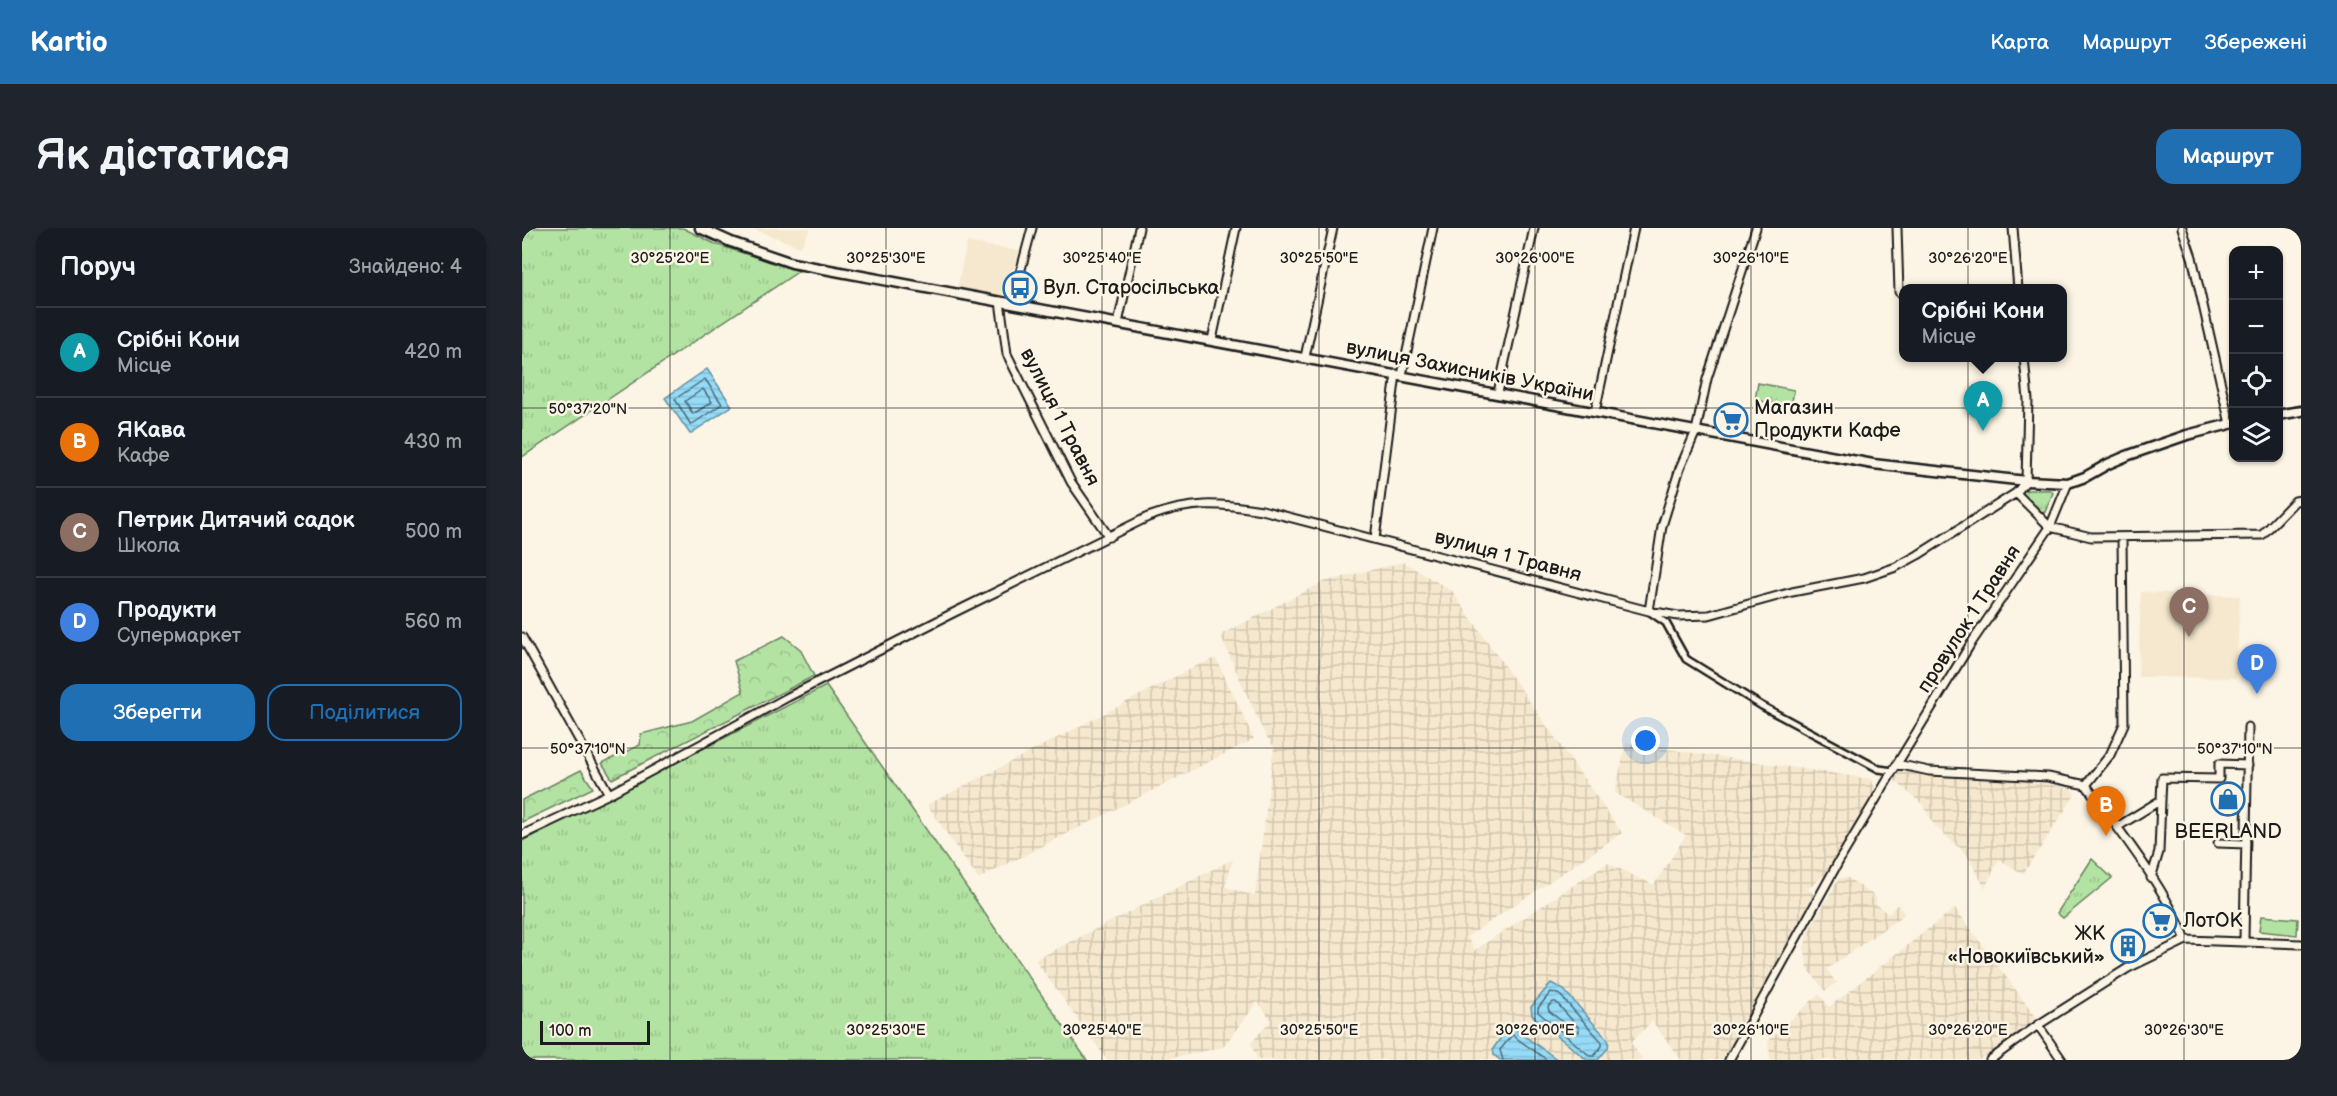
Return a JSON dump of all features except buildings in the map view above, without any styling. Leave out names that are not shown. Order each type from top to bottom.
[{"type":"street","points":[[700,228],[731,242],[792,263],[1012,303],[1032,228]]},
{"type":"street","points":[[1118,322],[1139,228]]},
{"type":"street","points":[[1212,340],[1236,228]]},
{"type":"street","points":[[1305,357],[1333,228]]},
{"type":"street","points":[[1375,539],[1399,374],[1433,228]]},
{"type":"street","points":[[1498,393],[1534,228]]},
{"type":"street","points":[[1595,412],[1634,228]]},
{"type":"street","points":[[1756,228],[1707,379],[1696,430],[1680,468],[1662,526],[1649,611],[1665,623],[1686,659],[1762,706],[1879,769],[1895,767],[2048,777],[2086,785],[2117,827],[2177,918],[2186,940]]},
{"type":"street","points":[[1897,228],[1899,292]]},
{"type":"street","points":[[2013,228],[2018,284]]},
{"type":"street","points":[[2182,228],[2203,302],[2229,411]]},
{"type":"street","name":"вулиця 1 Травня","points":[[1000,301],[1007,354],[1071,482],[1109,537],[1148,517],[1174,507],[1206,504],[1263,510],[1649,611],[1678,616],[1709,615],[1792,592],[1864,578],[1896,567],[2016,493],[2026,481]]},
{"type":"street","name":"вулиця Захисників України","points":[[1012,303],[1873,464],[2026,481],[2068,483],[2129,455],[2187,435],[2229,425]]},
{"type":"street","points":[[2024,362],[2028,400],[2026,481]]},
{"type":"street","points":[[2283,414],[2301,411]]},
{"type":"street","name":"провулок 1 Травня","points":[[1729,1060],[1839,861],[1895,767],[1970,645],[2050,527],[2068,483]]},
{"type":"street","points":[[2016,493],[2050,527],[2091,537],[2122,538],[2262,535],[2295,501],[2301,500]]},
{"type":"street","points":[[522,835],[609,794],[788,697],[951,614],[1109,537]]},
{"type":"street","points":[[2086,785],[2110,755],[2124,724],[2122,538]]},
{"type":"street","points":[[522,637],[609,794]]},
{"type":"street","points":[[2244,940],[2248,727]]},
{"type":"street","points":[[2151,878],[2159,852],[2162,778],[2219,779],[2219,764],[2248,765]]},
{"type":"street","points":[[2117,827],[2161,800]]},
{"type":"street","points":[[2218,843],[2246,844]]},
{"type":"street","points":[[1989,1060],[2038,1025],[2128,968],[2186,940],[2244,940],[2301,944]]},
{"type":"street","points":[[2038,1025],[2062,1060]]},
{"type":"shaded area","points":[[750,228],[810,228],[801,247]]},
{"type":"shaded area","points":[[967,242],[1019,251],[1007,296],[957,288]]},
{"type":"shaded area","points":[[1403,562],[1452,591],[1622,833],[1467,937],[1475,950],[1607,863],[1654,885],[1686,835],[1615,793],[1626,743],[1871,779],[1876,790],[1825,875],[1808,889],[1816,896],[1722,1060],[1681,1060],[1652,1021],[1631,1043],[1643,1060],[1257,1060],[1251,1043],[1271,1020],[1258,1002],[1223,1047],[1163,1060],[1107,1060],[1035,960],[1233,859],[1225,887],[1255,896],[1274,747],[1264,733],[1220,635],[1323,582]]},
{"type":"shaded area","points":[[2141,592],[2240,596],[2236,678],[2138,677]]},
{"type":"shaded area","points":[[1216,658],[1254,739],[978,879],[927,805],[1196,666]]},
{"type":"shaded area","points":[[1901,769],[1928,775],[2036,782],[2071,788],[2075,795],[2023,874],[1999,859],[1985,888],[1967,855],[1934,825],[1923,805],[1894,780]]},
{"type":"shaded area","points":[[1839,878],[1848,878],[1876,897],[1876,904],[1888,914],[1897,905],[1905,914],[1827,969],[1836,983],[1825,991],[1808,969],[1804,947],[1810,929]]},
{"type":"shaded area","points":[[1955,908],[2039,1021],[1979,1060],[1770,1060],[1768,1041],[1819,994],[1829,1007]]},
{"type":"green space","points":[[522,228],[683,228],[715,244],[799,271],[522,457]]},
{"type":"green space","points":[[1758,383],[1794,390],[1791,407],[1755,400]]},
{"type":"green space","points":[[2023,490],[2050,490],[2053,493],[2045,512],[2040,513],[2023,496]]},
{"type":"green space","points":[[784,636],[800,649],[814,676],[612,779],[602,763],[640,745],[641,734],[692,721],[743,692],[734,661]]},
{"type":"green space","points":[[826,686],[1087,1060],[522,1060],[522,841]]},
{"type":"green space","points":[[581,770],[593,788],[522,822],[522,800]]},
{"type":"green space","points":[[2092,859],[2112,878],[2063,918],[2057,913]]},
{"type":"green space","points":[[2261,916],[2298,919],[2297,935],[2259,931]]},
{"type":"water","points":[[707,369],[732,406],[690,434],[665,398]]},
{"type":"water","points":[[1551,983],[1564,990],[1609,1041],[1608,1048],[1598,1060],[1587,1060],[1532,1015],[1531,1007]]},
{"type":"water","points":[[1513,1028],[1558,1060],[1500,1060],[1494,1055],[1493,1049],[1506,1030]]},
{"type":"place","name":"Вул. Старосільська","points":[[1020,288]]},
{"type":"place","name":"Магазин Продукти Кафе","points":[[1731,420]]},
{"type":"place","name":"Срібні Кони","points":[[1983,431]]},
{"type":"place","name":"Петрик Дитячий садок","points":[[2189,637]]},
{"type":"place","name":"Продукти","points":[[2257,694]]},
{"type":"place","name":"BEERLAND","points":[[2228,799]]},
{"type":"place","name":"ЯКава","points":[[2106,836]]},
{"type":"place","name":"ЛотОК","points":[[2160,921]]},
{"type":"place","name":"ЖК «Новокиївський»","points":[[2128,946]]}]
